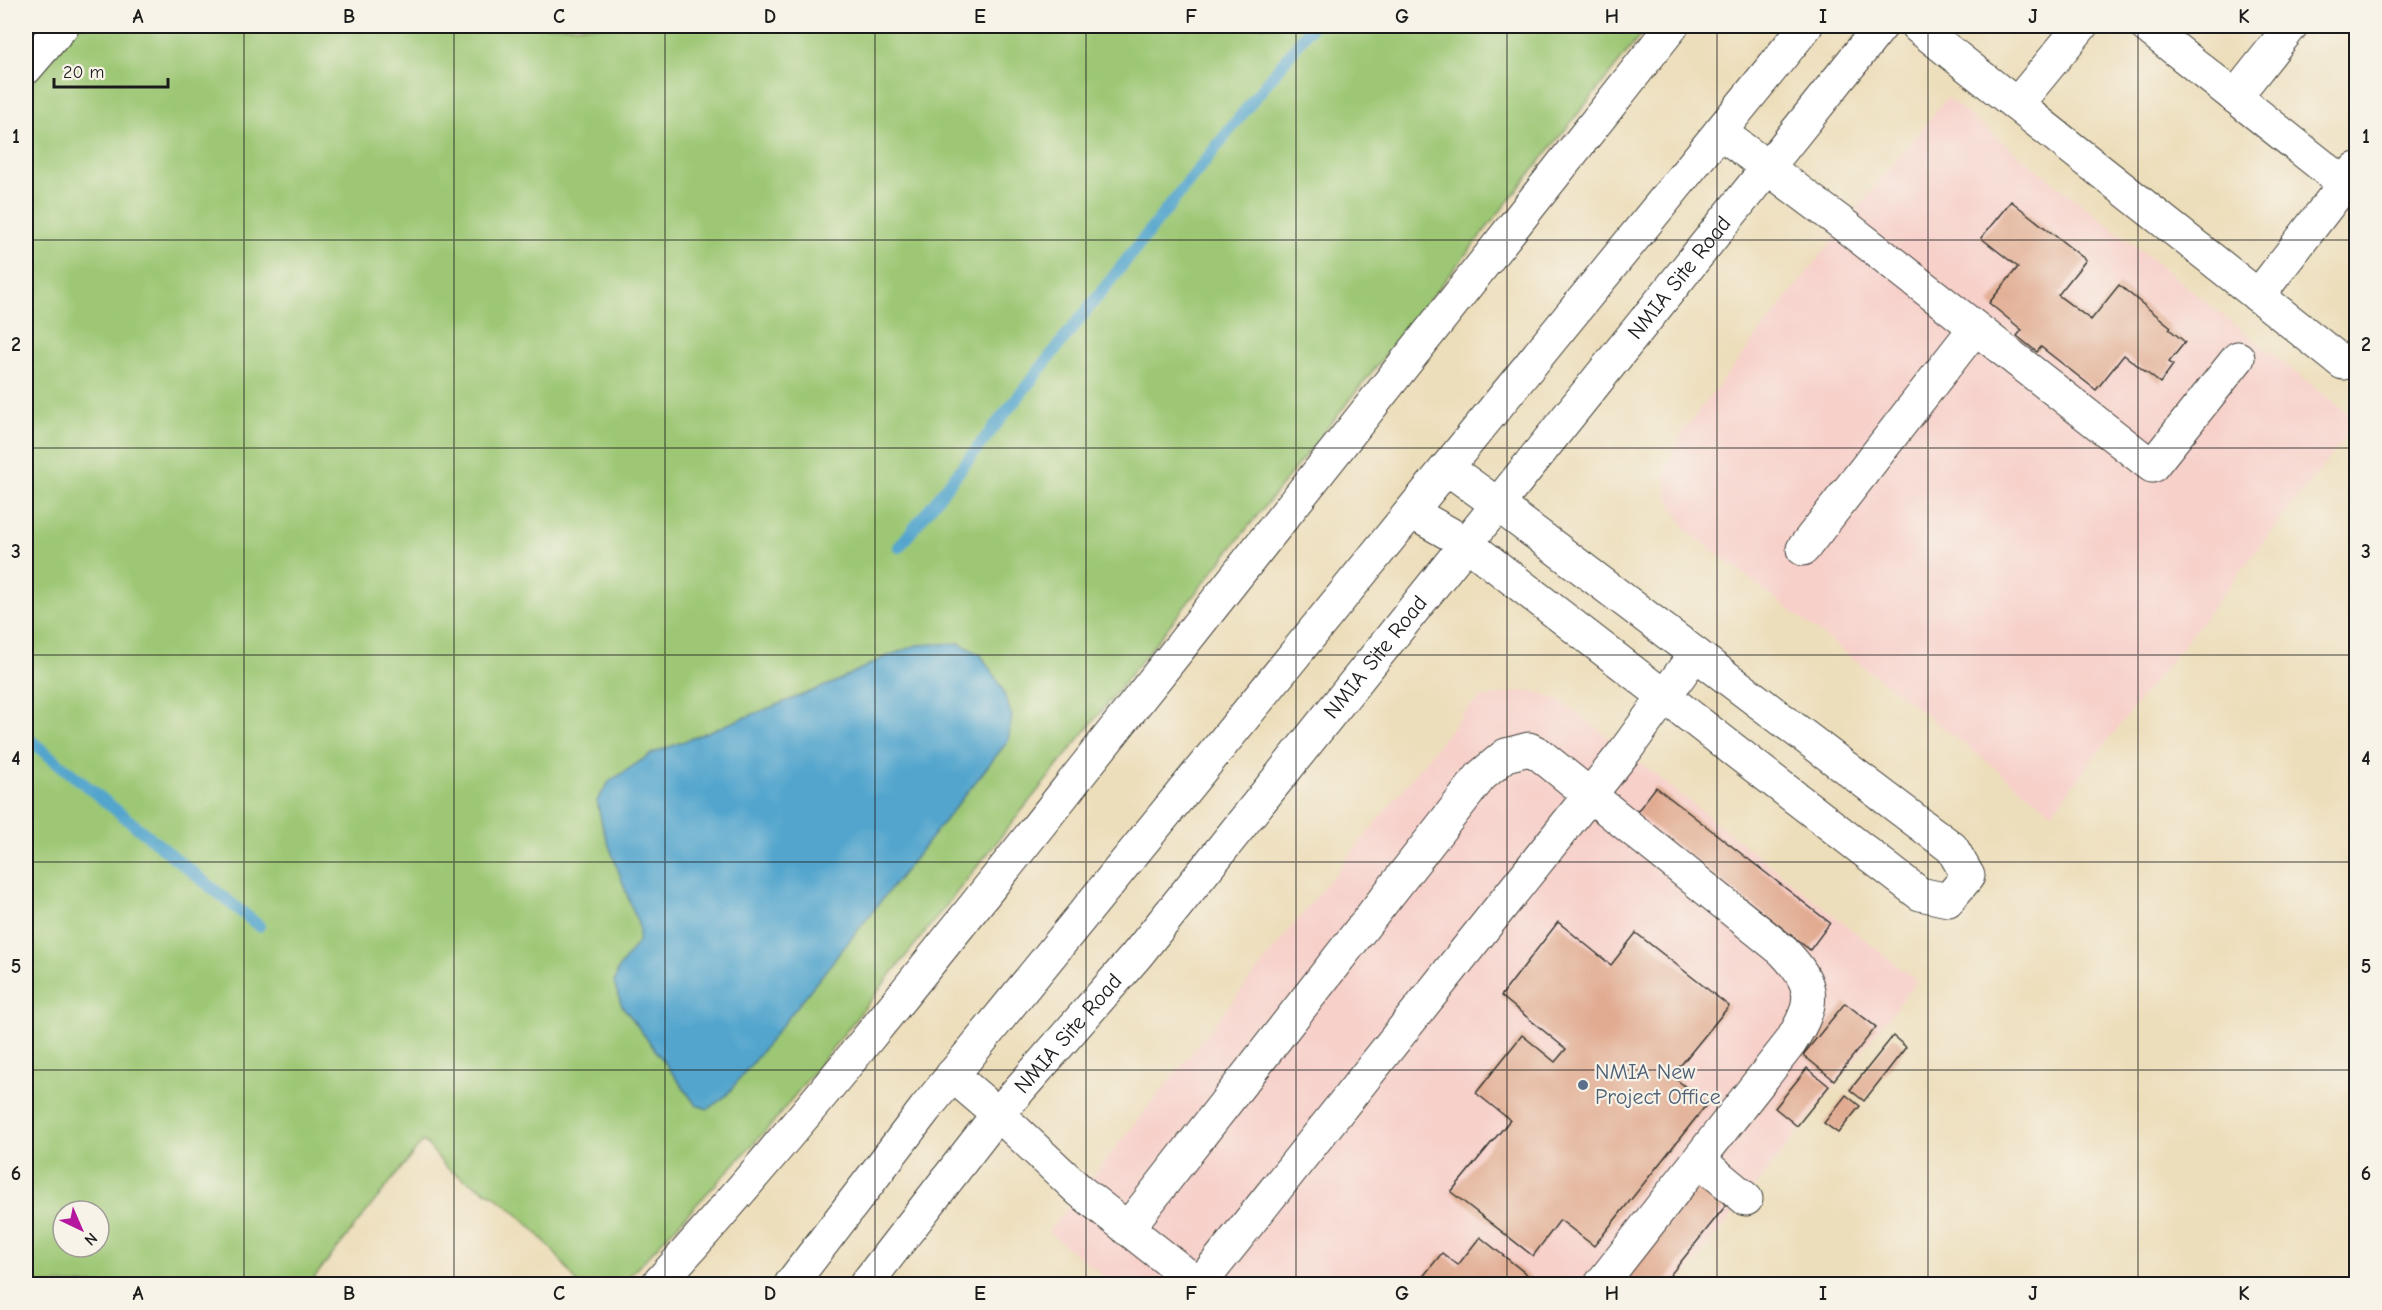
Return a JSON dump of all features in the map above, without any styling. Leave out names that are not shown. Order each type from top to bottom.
[{"type":"street","points":[[26,68],[62,26]]},
{"type":"street","points":[[658,1284],[769,1158],[924,969],[1229,588],[1672,26]]},
{"type":"street","points":[[791,1284],[952,1075],[1806,26]]},
{"type":"street","name":"NMIA Site Road","points":[[866,1284],[998,1114],[1136,956],[1881,26]]},
{"type":"street","points":[[1917,26],[2343,363]]},
{"type":"street","points":[[2017,104],[2081,26]]},
{"type":"street","points":[[2146,26],[2235,97],[2351,177],[2258,296]]},
{"type":"street","points":[[2235,97],[2291,26]]},
{"type":"street","points":[[1720,132],[2152,466],[2238,358]]},
{"type":"street","points":[[1803,549],[1975,328]]},
{"type":"street","points":[[1411,512],[1466,543],[1920,894],[1948,900],[1968,876],[1952,848],[1447,468]]},
{"type":"street","points":[[952,1075],[998,1114],[1080,1191],[1199,1284],[1591,795],[1695,654]]},
{"type":"street","points":[[1127,1229],[1481,776],[1498,760],[1515,751],[1529,748],[1591,795],[1783,951],[1798,967],[1807,985],[1810,1004],[1803,1023],[1790,1043],[1601,1284]]},
{"type":"street","points":[[1699,1160],[1746,1199]]},
{"type":"shaded area","points":[[1947,98],[2356,420],[2356,424],[2052,812],[1690,533],[1668,497],[1665,476],[1673,451],[1684,430],[1844,225]]},
{"type":"shaded area","points":[[1522,691],[1541,693],[1572,709],[1917,981],[1678,1284],[1113,1284],[1048,1232],[1465,711],[1481,698]]},
{"type":"green space","points":[[78,26],[1648,26],[771,1125],[622,1284],[578,1284],[551,1248],[530,1226],[496,1197],[449,1169],[423,1141],[309,1284],[26,1284],[26,89]]},
{"type":"water","points":[[959,643],[981,655],[1002,688],[1012,716],[1008,741],[726,1096],[708,1109],[696,1105],[621,1004],[614,983],[618,969],[638,942],[639,927],[603,829],[597,801],[609,782],[651,754],[833,683],[885,657],[917,645]]},
{"type":"building","points":[[2011,201],[2086,260],[2058,295],[2091,320],[2119,285],[2171,327],[2169,329],[2185,342],[2169,362],[2173,365],[2160,383],[2124,355],[2096,390],[2041,347],[2037,352],[2017,336],[2022,330],[1989,303],[2018,267],[1981,238]]},
{"type":"building","points":[[1656,787],[1830,923],[1810,950],[1636,813]]},
{"type":"building","name":"NMIA New Project Office","points":[[1558,922],[1611,965],[1636,933],[1729,1006],[1672,1076],[1707,1104],[1594,1246],[1560,1220],[1533,1256],[1451,1192],[1510,1120],[1476,1093],[1522,1035],[1555,1062],[1566,1049],[1501,996]]},
{"type":"building","points":[[1845,1003],[1876,1027],[1834,1080],[1803,1055]]},
{"type":"building","points":[[1893,1036],[1906,1047],[1864,1101],[1850,1090]]},
{"type":"building","points":[[1807,1068],[1829,1086],[1797,1126],[1775,1108]]},
{"type":"building","points":[[1846,1095],[1860,1106],[1838,1133],[1824,1123]]},
{"type":"building","points":[[1701,1183],[1727,1204],[1663,1284],[1621,1284]]},
{"type":"building","points":[[1480,1237],[1539,1284],[1417,1284],[1442,1253],[1458,1265]]},
{"type":"waterway","points":[[899,547],[1312,26]]},
{"type":"waterway","points":[[26,737],[259,926]]},
{"type":"place","name":"NMIA New Project Office","points":[[1583,1085]]}]
